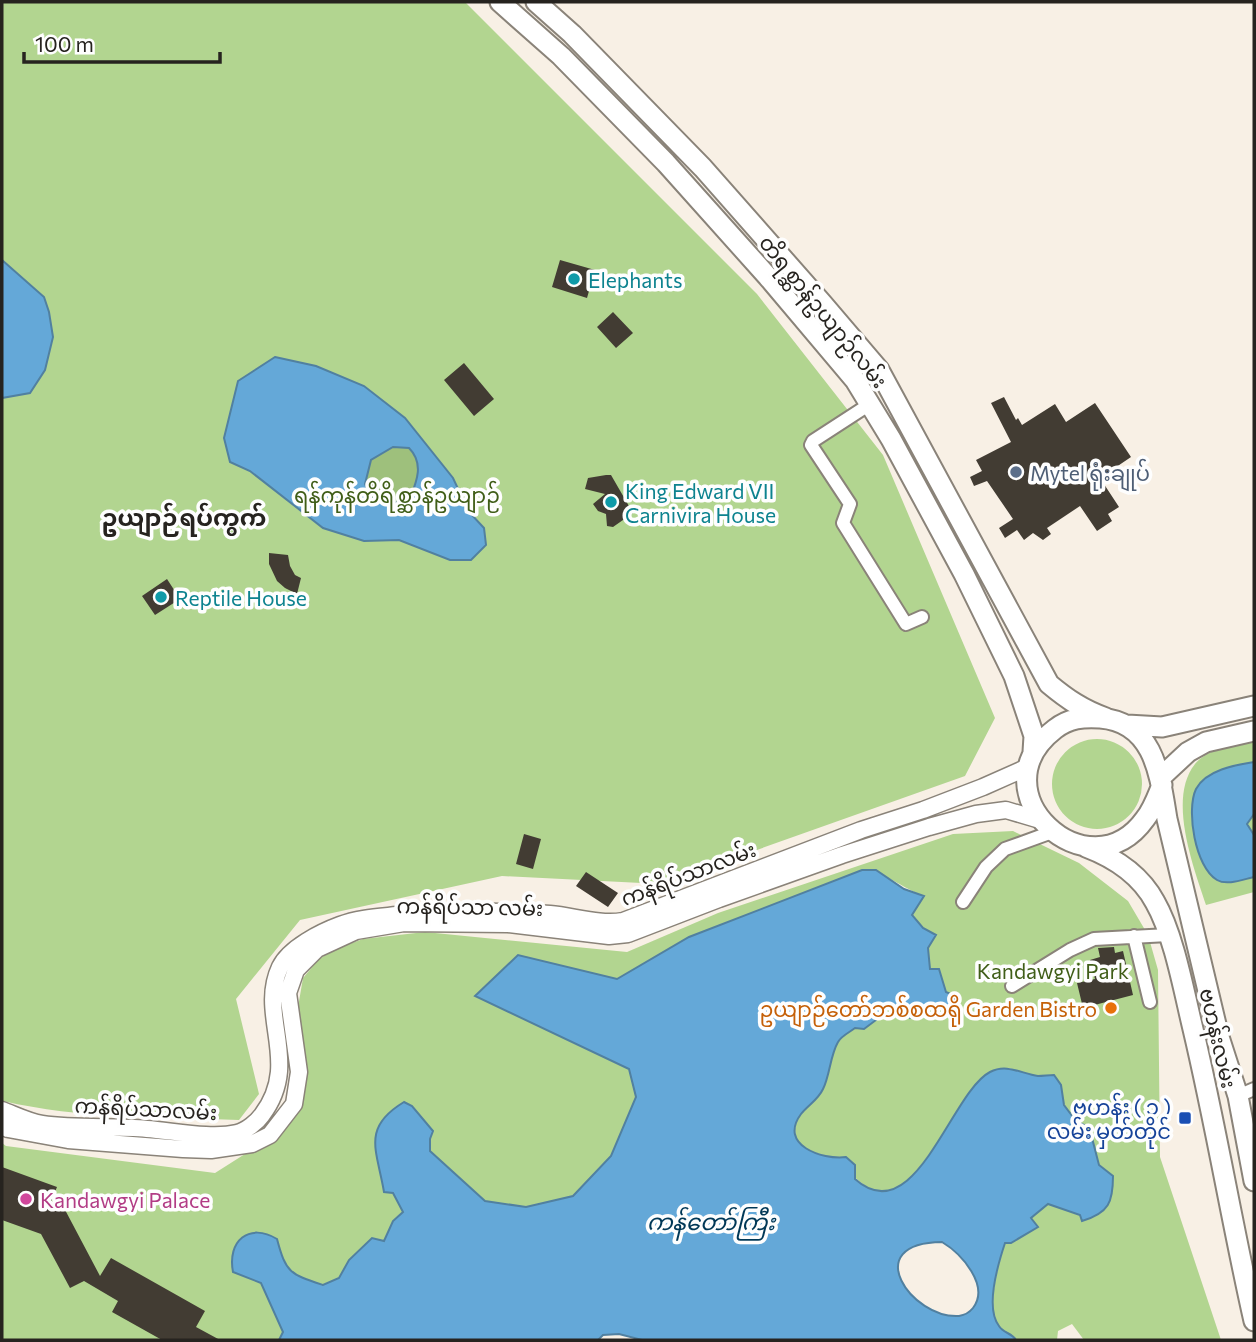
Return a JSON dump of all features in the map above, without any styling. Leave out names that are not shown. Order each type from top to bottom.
[{"type":"main road","name":"တိရစ္ဆာန်ဥယျာဉ်လမ်း","points":[[500,2],[561,56],[666,163],[837,357],[870,404],[964,574],[1013,676],[1034,736],[1030,760]]},
{"type":"main road","name":"တိရစ္ဆာန်ဥယျာဉ်လမ်း","points":[[536,2],[572,34],[703,168],[879,370],[1049,684],[1085,710],[1106,718]]},
{"type":"main road","points":[[1254,706],[1162,727],[1127,725],[1106,718],[1083,716],[1063,723],[1046,736],[1030,760],[1028,790],[1034,808],[1046,826],[1066,840],[1098,846],[1116,842],[1132,833],[1145,820],[1161,782],[1188,752],[1206,742],[1254,730]]},
{"type":"main road","points":[[1127,725],[1151,750],[1161,782]]},
{"type":"main road","name":"ကန်ရိပ်သာလမ်း","points":[[2,1110],[40,1124],[215,1135],[239,1133],[258,1121],[277,1089],[281,1069],[275,1021],[275,988],[281,966],[295,950],[340,925],[366,918],[436,911],[545,921],[623,921],[860,830],[971,792],[1030,760]]},
{"type":"main road","name":"ဗဟန်းလမ်း","points":[[1161,782],[1167,819],[1219,1038],[1246,1093],[1254,1180]]},
{"type":"main road","name":"ကန်ရိပ်သာ လမ်း","points":[[2,1126],[68,1140],[211,1150],[252,1144],[270,1135],[294,1104],[299,1072],[288,993],[296,970],[317,949],[356,931],[404,923],[508,924],[545,921],[609,936],[628,934],[756,885],[976,814],[1006,810],[1046,826]]},
{"type":"main road","name":"ဗဟန်းလမ်း","points":[[1082,845],[1122,864],[1141,881],[1155,902],[1168,935],[1181,977],[1211,1106],[1254,1321]]},
{"type":"main road","points":[[270,1104],[287,1114]]},
{"type":"street","points":[[870,404],[813,441],[811,445],[850,504],[843,523],[906,624],[922,617]]},
{"type":"street","points":[[963,902],[986,867],[1004,849],[1046,826]]},
{"type":"street","points":[[1012,986],[1070,950],[1094,939],[1168,935]]},
{"type":"street","points":[[1134,936],[1150,1002]]},
{"type":"green space","name":"ရန်ကုန်တိရိစ္ဆာန်ဥယျာဉ်","points":[[2,2],[465,2],[757,294],[883,455],[995,718],[965,776],[661,884],[502,876],[300,920],[236,999],[259,1094],[239,1120],[91,1114],[3,1101]]},
{"type":"green space","points":[[393,447],[409,448],[417,461],[418,474],[409,501],[391,503],[371,498],[365,484],[371,459]]},
{"type":"green space","points":[[1254,738],[1254,892],[1206,905],[1186,834],[1183,796],[1187,779],[1200,759],[1223,747]]},
{"type":"green space","points":[[1097,739],[1114,742],[1129,752],[1139,767],[1142,784],[1139,801],[1129,816],[1114,826],[1097,829],[1080,826],[1065,816],[1055,801],[1052,784],[1055,767],[1065,752],[1080,742]]},
{"type":"green space","name":"Kandawgyi Park","points":[[1013,831],[1079,863],[1128,901],[1148,935],[1158,970],[1160,1157],[1221,1340],[1084,1340],[1072,1324],[1058,1331],[1057,1340],[1016,1340],[999,1326],[995,1318],[993,1297],[1005,1243],[1038,1227],[1031,1218],[1048,1204],[1080,1215],[1082,1220],[1113,1176],[1099,1165],[1092,1138],[1085,1125],[1076,1121],[1064,1105],[1061,1085],[1009,1068],[949,1128],[911,1177],[897,1188],[887,1191],[870,1188],[833,1159],[799,1144],[796,1124],[801,1114],[822,1091],[835,1047],[842,1036],[891,1005],[922,1010],[932,1005],[947,1011],[946,992],[939,969],[930,969],[928,948],[936,935],[923,928],[912,915],[924,896],[878,873],[862,870],[689,937],[617,979],[518,955],[475,996],[630,1069],[636,1097],[611,1156],[573,1196],[526,1207],[485,1201],[430,1151],[430,1139],[393,1192],[403,1212],[393,1221],[384,1242],[349,1260],[339,1279],[323,1285],[296,1275],[283,1259],[277,1239],[261,1283],[283,1332],[279,1340],[2,1340],[2,1143],[6,1146],[215,1173],[278,1133],[306,1084],[297,1013],[303,978],[319,959],[336,949],[363,939],[425,932],[627,952],[718,913],[953,834]]},
{"type":"water","points":[[2,260],[44,297],[53,337],[45,370],[30,393],[2,398]]},
{"type":"water","points":[[275,357],[316,366],[364,386],[405,418],[453,478],[469,512],[484,528],[486,545],[471,560],[450,560],[399,540],[364,541],[323,528],[250,471],[230,462],[224,438],[238,381]],"holes":[[[393,447],[409,448],[418,467],[409,501],[391,503],[371,498],[365,484],[371,460]]]},
{"type":"water","points":[[1254,762],[1254,814],[1247,824],[1254,835],[1254,877],[1221,882],[1209,873],[1198,851],[1192,824],[1193,798],[1196,789],[1207,777],[1230,767]]},
{"type":"water","name":"ကန်တော်ကြီး","points":[[862,870],[876,870],[904,889],[924,896],[912,915],[923,928],[936,935],[928,948],[930,969],[939,969],[946,992],[953,995],[959,1004],[947,1011],[932,1005],[910,1018],[902,1005],[891,1005],[878,1013],[876,1020],[864,1029],[855,1028],[843,1036],[835,1047],[823,1089],[801,1114],[795,1125],[795,1134],[799,1142],[815,1153],[846,1157],[855,1165],[855,1179],[876,1191],[896,1188],[914,1174],[975,1085],[990,1072],[1008,1069],[1038,1076],[1054,1075],[1061,1085],[1064,1105],[1076,1121],[1084,1125],[1092,1138],[1099,1165],[1113,1176],[1112,1193],[1104,1210],[1082,1221],[1080,1215],[1048,1204],[1031,1218],[1038,1227],[1011,1243],[1005,1243],[994,1286],[993,1308],[999,1326],[1016,1340],[642,1340],[619,1334],[603,1335],[598,1340],[279,1340],[283,1332],[261,1283],[233,1272],[233,1251],[237,1243],[249,1234],[267,1234],[277,1239],[283,1259],[291,1271],[323,1285],[339,1278],[349,1260],[372,1238],[384,1241],[393,1221],[403,1212],[393,1193],[384,1192],[375,1141],[382,1121],[404,1102],[412,1106],[433,1131],[430,1151],[485,1201],[526,1207],[573,1196],[611,1156],[636,1097],[629,1069],[475,996],[518,955],[617,979],[689,937]],"holes":[[[942,1242],[950,1247],[971,1271],[978,1290],[973,1308],[967,1314],[959,1316],[941,1314],[925,1306],[911,1294],[901,1280],[898,1267],[903,1254],[917,1246]]]},
{"type":"building","name":"Elephants","points":[[560,260],[595,270],[587,298],[552,287]]},
{"type":"building","points":[[613,312],[633,333],[616,348],[597,327]]},
{"type":"building","points":[[464,363],[494,399],[474,416],[444,380]]},
{"type":"building","points":[[1004,397],[1016,420],[1018,418],[1022,425],[1055,404],[1066,422],[1095,403],[1131,457],[1100,478],[1119,507],[1108,514],[1112,521],[1097,531],[1080,506],[1047,528],[1051,534],[1043,540],[1033,533],[1024,540],[1017,530],[1005,538],[999,528],[1013,519],[987,481],[974,486],[970,477],[982,471],[976,460],[1011,442],[991,403]]},
{"type":"building","name":"King Edward VII Carnivira House","points":[[611,475],[633,513],[613,527],[607,526],[606,514],[598,511],[593,504],[605,494],[585,489],[588,478]]},
{"type":"building","points":[[269,553],[288,555],[295,575],[301,578],[297,594],[277,581],[269,564]]},
{"type":"building","name":"Reptile House","points":[[167,579],[180,599],[155,615],[142,596]]},
{"type":"building","points":[[524,834],[541,839],[533,869],[516,864]]},
{"type":"building","points":[[586,872],[618,893],[608,907],[576,886]]},
{"type":"building","points":[[1114,947],[1115,953],[1123,951],[1133,995],[1083,1008],[1077,983],[1095,979],[1090,960],[1100,957],[1098,948]]},
{"type":"building","points":[[2,1167],[57,1187],[51,1202],[63,1206],[100,1276],[111,1258],[205,1311],[196,1327],[220,1340],[162,1340],[112,1312],[118,1301],[84,1281],[70,1288],[41,1234],[2,1220]]},
{"type":"place","name":"Elephants","points":[[574,279]]},
{"type":"place","name":"Mytel ရုံးချုပ်","points":[[1016,472]]},
{"type":"place","name":"King Edward VII Carnivira House","points":[[611,502]]},
{"type":"place","name":"Reptile House","points":[[161,597]]},
{"type":"place","name":"ဥယျာဉ်တော်ဘစ်စထရို Garden Bistro","points":[[1111,1008]]},
{"type":"place","name":"ဗဟန်း ( ၃ ) လမ်း မှတ်တိုင်","points":[[1185,1118]]},
{"type":"place","name":"Kandawgyi Palace","points":[[26,1199]]},
{"type":"district","name":"ဥယျာဉ်ရပ်ကွက်","points":[[184,516]]}]
